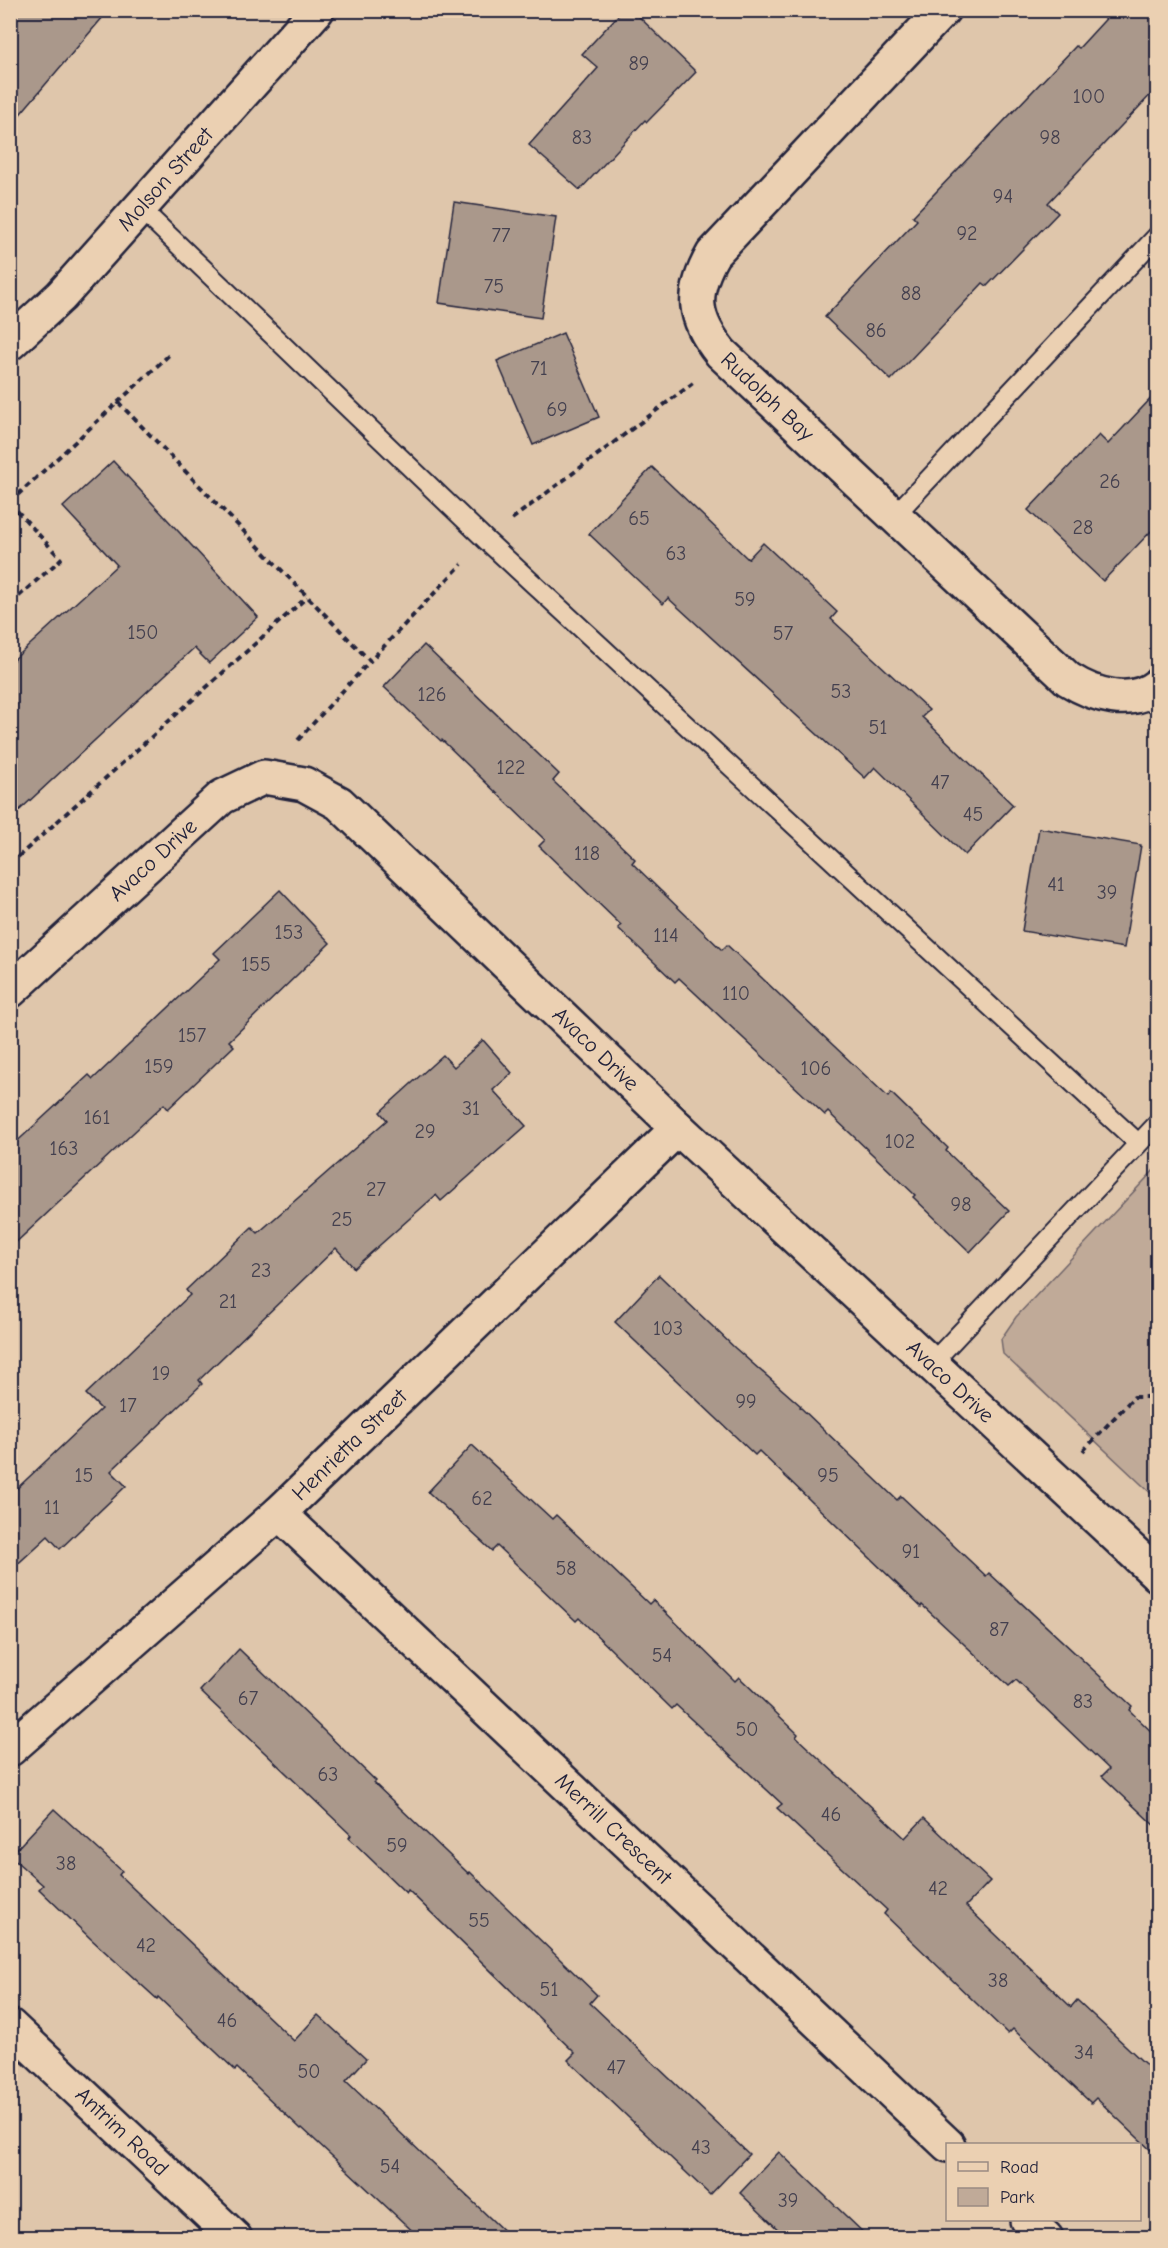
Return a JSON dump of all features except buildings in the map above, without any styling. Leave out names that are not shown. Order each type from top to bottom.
[{"type":"street","name":"Molson Street","points":[[10,343],[61,296],[317,10]]},
{"type":"street","name":"Rudolph Bay","points":[[943,10],[712,254],[703,271],[698,288],[697,306],[701,322],[709,338],[727,358],[1068,679],[1091,691],[1119,698],[1137,696],[1158,685]]},
{"type":"street","name":"Avaco Drive","points":[[10,991],[222,797],[264,777],[304,784],[339,804],[678,1128],[1158,1575]]},
{"type":"street","name":"Henrietta Street","points":[[10,1749],[279,1513],[678,1128]]},
{"type":"street","name":"Merrill Crescent","points":[[279,1513],[946,2143]]},
{"type":"street","name":"Antrim Road","points":[[10,2026],[235,2238]]},
{"type":"street","points":[[1028,2221],[1046,2238]]},
{"type":"lane","points":[[140,208],[487,541],[1138,1143]]},
{"type":"lane","points":[[894,515],[1158,235]]},
{"type":"lane","points":[[931,1364],[1158,1123]]},
{"type":"path","points":[[10,604],[62,559],[10,503],[170,355]]},
{"type":"path","points":[[511,520],[727,358]]},
{"type":"path","points":[[118,402],[370,661]]},
{"type":"path","points":[[264,777],[465,561]]},
{"type":"path","points":[[10,864],[307,597]]},
{"type":"path","points":[[1055,1479],[1134,1397],[1158,1396]]},
{"type":"green space","points":[[1157,1167],[1157,1499],[1003,1354],[1001,1339],[1016,1317]]}]
